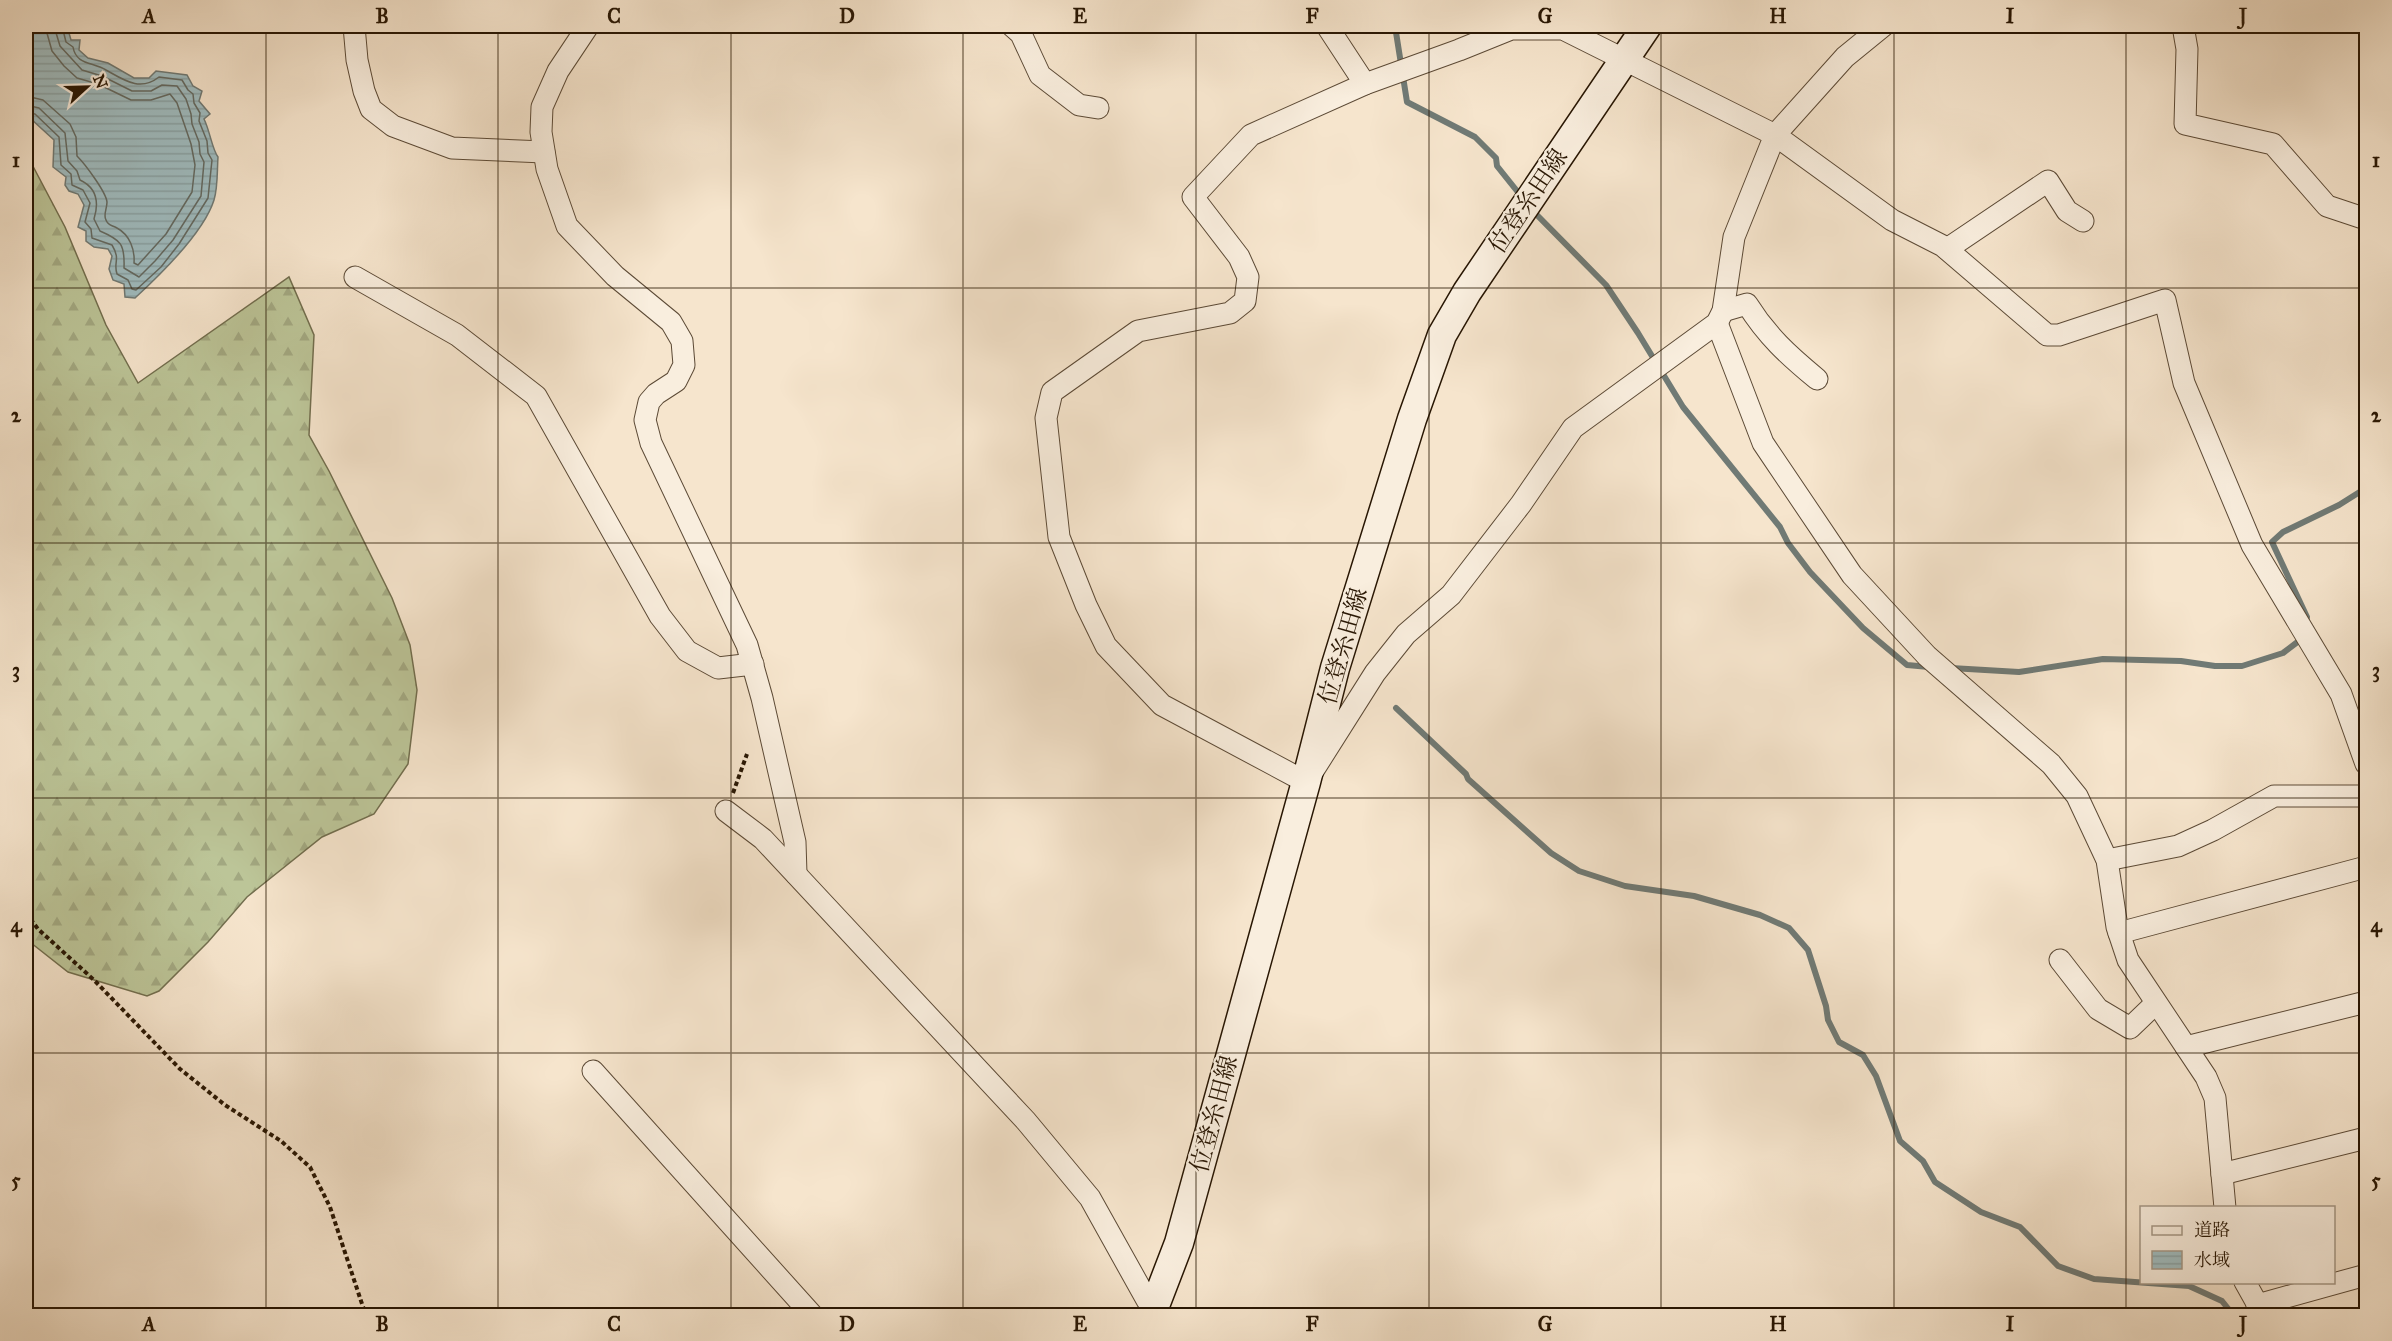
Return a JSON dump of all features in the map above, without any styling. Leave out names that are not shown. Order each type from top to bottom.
[{"type":"main road","name":"位登糸田線","points":[[1152,1313],[1179,1243],[1306,782],[1338,657],[1412,419],[1442,335],[1480,273],[1647,26]]},
{"type":"street","points":[[354,26],[357,60],[371,109],[393,126],[453,148],[544,152]]},
{"type":"street","points":[[588,26],[558,70],[542,107],[541,132],[547,169],[567,226],[615,276],[671,322],[682,341],[684,365],[676,381],[656,394],[649,402],[645,420],[651,443],[747,645],[795,842],[796,874]]},
{"type":"street","points":[[1012,26],[1021,34],[1040,75],[1079,105],[1098,108]]},
{"type":"street","points":[[1327,26],[1365,84]]},
{"type":"street","points":[[1883,26],[1845,57],[1775,135],[1734,237],[1720,316],[1763,443],[1852,575],[1927,656],[2051,764],[2077,796],[2107,860],[2119,933],[2127,960],[2206,1077],[2215,1098],[2225,1206]]},
{"type":"street","points":[[2183,26],[2187,49],[2185,124],[2272,144],[2327,206],[2367,219]]},
{"type":"street","points":[[1817,379],[1782,351],[1763,329],[1747,304],[1720,316],[1573,428],[1521,504],[1451,595],[1406,633],[1375,673],[1306,782],[1162,705],[1106,646],[1086,606],[1059,537],[1046,418],[1052,392],[1138,331],[1230,313],[1245,300],[1248,277],[1239,257],[1193,197],[1251,135],[1365,84],[1511,29],[1563,29],[1775,135],[1892,220],[1947,249],[2047,335],[2059,335],[2165,300],[2184,383],[2252,545],[2341,694],[2367,764]]},
{"type":"street","points":[[1947,249],[2048,181],[2067,211],[2083,221]]},
{"type":"street","points":[[354,277],[457,335],[536,396],[660,616],[687,651],[718,668],[753,664]]},
{"type":"street","points":[[2107,860],[2178,846],[2274,796],[2367,796]]},
{"type":"street","points":[[726,811],[763,840],[796,874],[1026,1121],[1090,1198],[1152,1313]]},
{"type":"street","points":[[2119,933],[2367,867]]},
{"type":"street","points":[[2060,960],[2098,1009],[2130,1028],[2156,1004]]},
{"type":"street","points":[[2186,1047],[2367,1002]]},
{"type":"street","points":[[593,1071],[813,1316]]},
{"type":"street","points":[[2222,1174],[2367,1138]]},
{"type":"street","points":[[2246,1284],[2260,1310],[2367,1275]]},
{"type":"path","points":[[726,811],[747,754]]},
{"type":"path","points":[[26,913],[38,929],[94,980],[180,1069],[225,1105],[281,1141],[310,1167],[330,1207],[363,1307],[369,1316]]},
{"type":"green space","points":[[26,153],[65,227],[106,325],[138,383],[289,277],[314,335],[309,435],[392,598],[410,645],[417,690],[408,764],[374,814],[322,837],[247,897],[208,942],[159,991],[147,996],[68,972],[26,939]]},
{"type":"water","points":[[26,26],[67,26],[71,40],[80,40],[79,50],[88,58],[108,63],[134,78],[149,78],[156,71],[187,75],[193,86],[202,91],[199,101],[210,114],[204,119],[218,157],[214,200],[201,226],[191,239],[135,298],[125,297],[124,284],[113,280],[109,269],[112,256],[108,249],[94,247],[86,241],[86,231],[78,227],[84,205],[78,194],[69,191],[65,185],[66,177],[53,167],[54,140],[31,119],[26,118]]},
{"type":"waterway","points":[[1395,26],[1407,102],[1475,137],[1496,158],[1497,166],[1521,196]]},
{"type":"waterway","points":[[1531,209],[1606,285],[1683,407],[1780,527],[1788,543],[1810,572],[1863,628],[1907,665],[1929,667]]},
{"type":"waterway","points":[[2306,621],[2307,617],[2272,542],[2283,532],[2339,505],[2366,488]]},
{"type":"waterway","points":[[1951,668],[2019,672],[2103,659],[2181,661],[2215,666],[2242,666],[2283,653],[2304,637]]},
{"type":"waterway","points":[[1396,708],[1466,774],[1468,779],[1551,853],[1579,871],[1625,886],[1694,896],[1760,915],[1789,928],[1808,950],[1826,1006],[1828,1020],[1839,1042],[1863,1055],[1876,1076],[1900,1141],[1923,1161],[1935,1182],[1981,1212],[2020,1227],[2058,1266],[2094,1279],[2140,1282]]},
{"type":"waterway","points":[[2162,1284],[2189,1286],[2222,1301],[2234,1316]]}]
